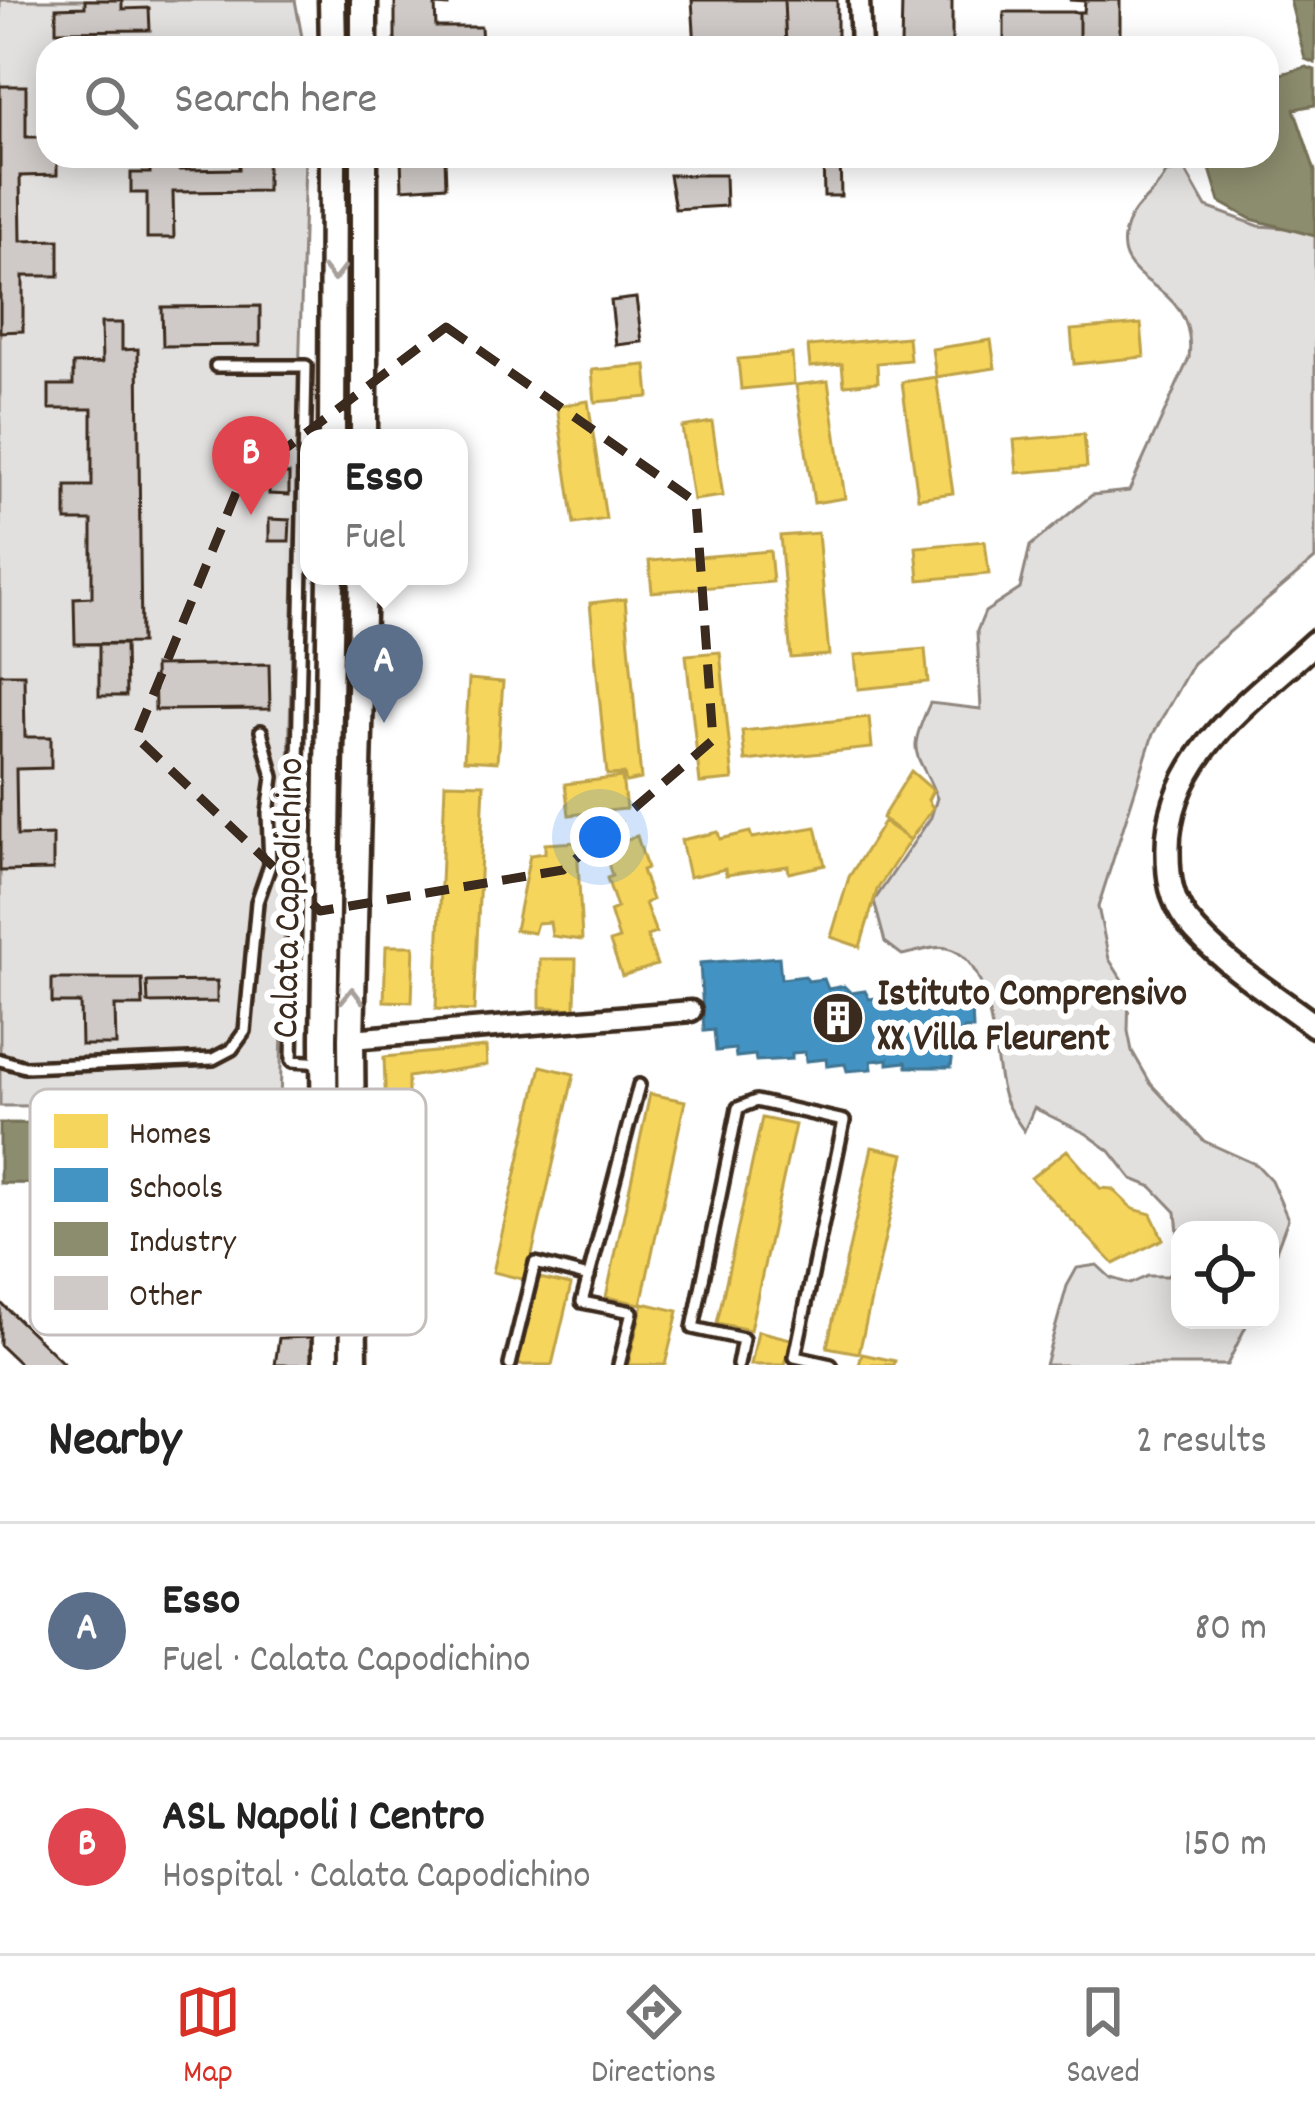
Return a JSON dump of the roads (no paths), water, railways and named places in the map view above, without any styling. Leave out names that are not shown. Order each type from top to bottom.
[{"type":"main road","points":[[332,0],[332,36]]},
{"type":"main road","points":[[364,0],[364,36]]},
{"type":"main road","points":[[332,429],[334,168]]},
{"type":"main road","points":[[364,168],[364,429]]},
{"type":"main road","name":"Calata Capodichino","points":[[324,1089],[331,585]]},
{"type":"main road","name":"Calata Capodichino","points":[[351,1089],[363,585]]},
{"type":"main road","points":[[324,1051],[351,1039]]},
{"type":"main road","name":"Calata Capodichino","points":[[326,1335],[326,1365]]},
{"type":"main road","name":"Calata Capodichino","points":[[353,1335],[353,1365]]},
{"type":"street","points":[[860,0],[861,36]]},
{"type":"street","points":[[1315,642],[1213,735],[1192,761],[1181,783],[1167,844],[1173,897],[1186,920],[1315,1026]]},
{"type":"street","name":"Calata Capodichino","points":[[351,1039],[692,1011]]},
{"type":"lane","points":[[216,366],[306,366],[305,429]]},
{"type":"lane","points":[[302,585],[292,1061],[324,1051]]},
{"type":"lane","points":[[0,1060],[25,1067],[212,1059],[232,1049],[245,1031],[257,902],[270,865],[268,813],[273,777],[261,731]]},
{"type":"lane","points":[[619,1365],[632,1312],[582,1302],[639,1085]]},
{"type":"lane","points":[[737,1365],[743,1339],[693,1328],[737,1108],[756,1101],[844,1121],[795,1357],[831,1365]]},
{"type":"lane","points":[[510,1365],[536,1263],[589,1276]]},
{"type":"place","name":"ASL Napoli 1 Centro","points":[[251,515]]},
{"type":"place","name":"Esso","points":[[384,723]]},
{"type":"place","name":"Istituto Comprensivo XX Villa Fleurent","points":[[838,1018]]}]
